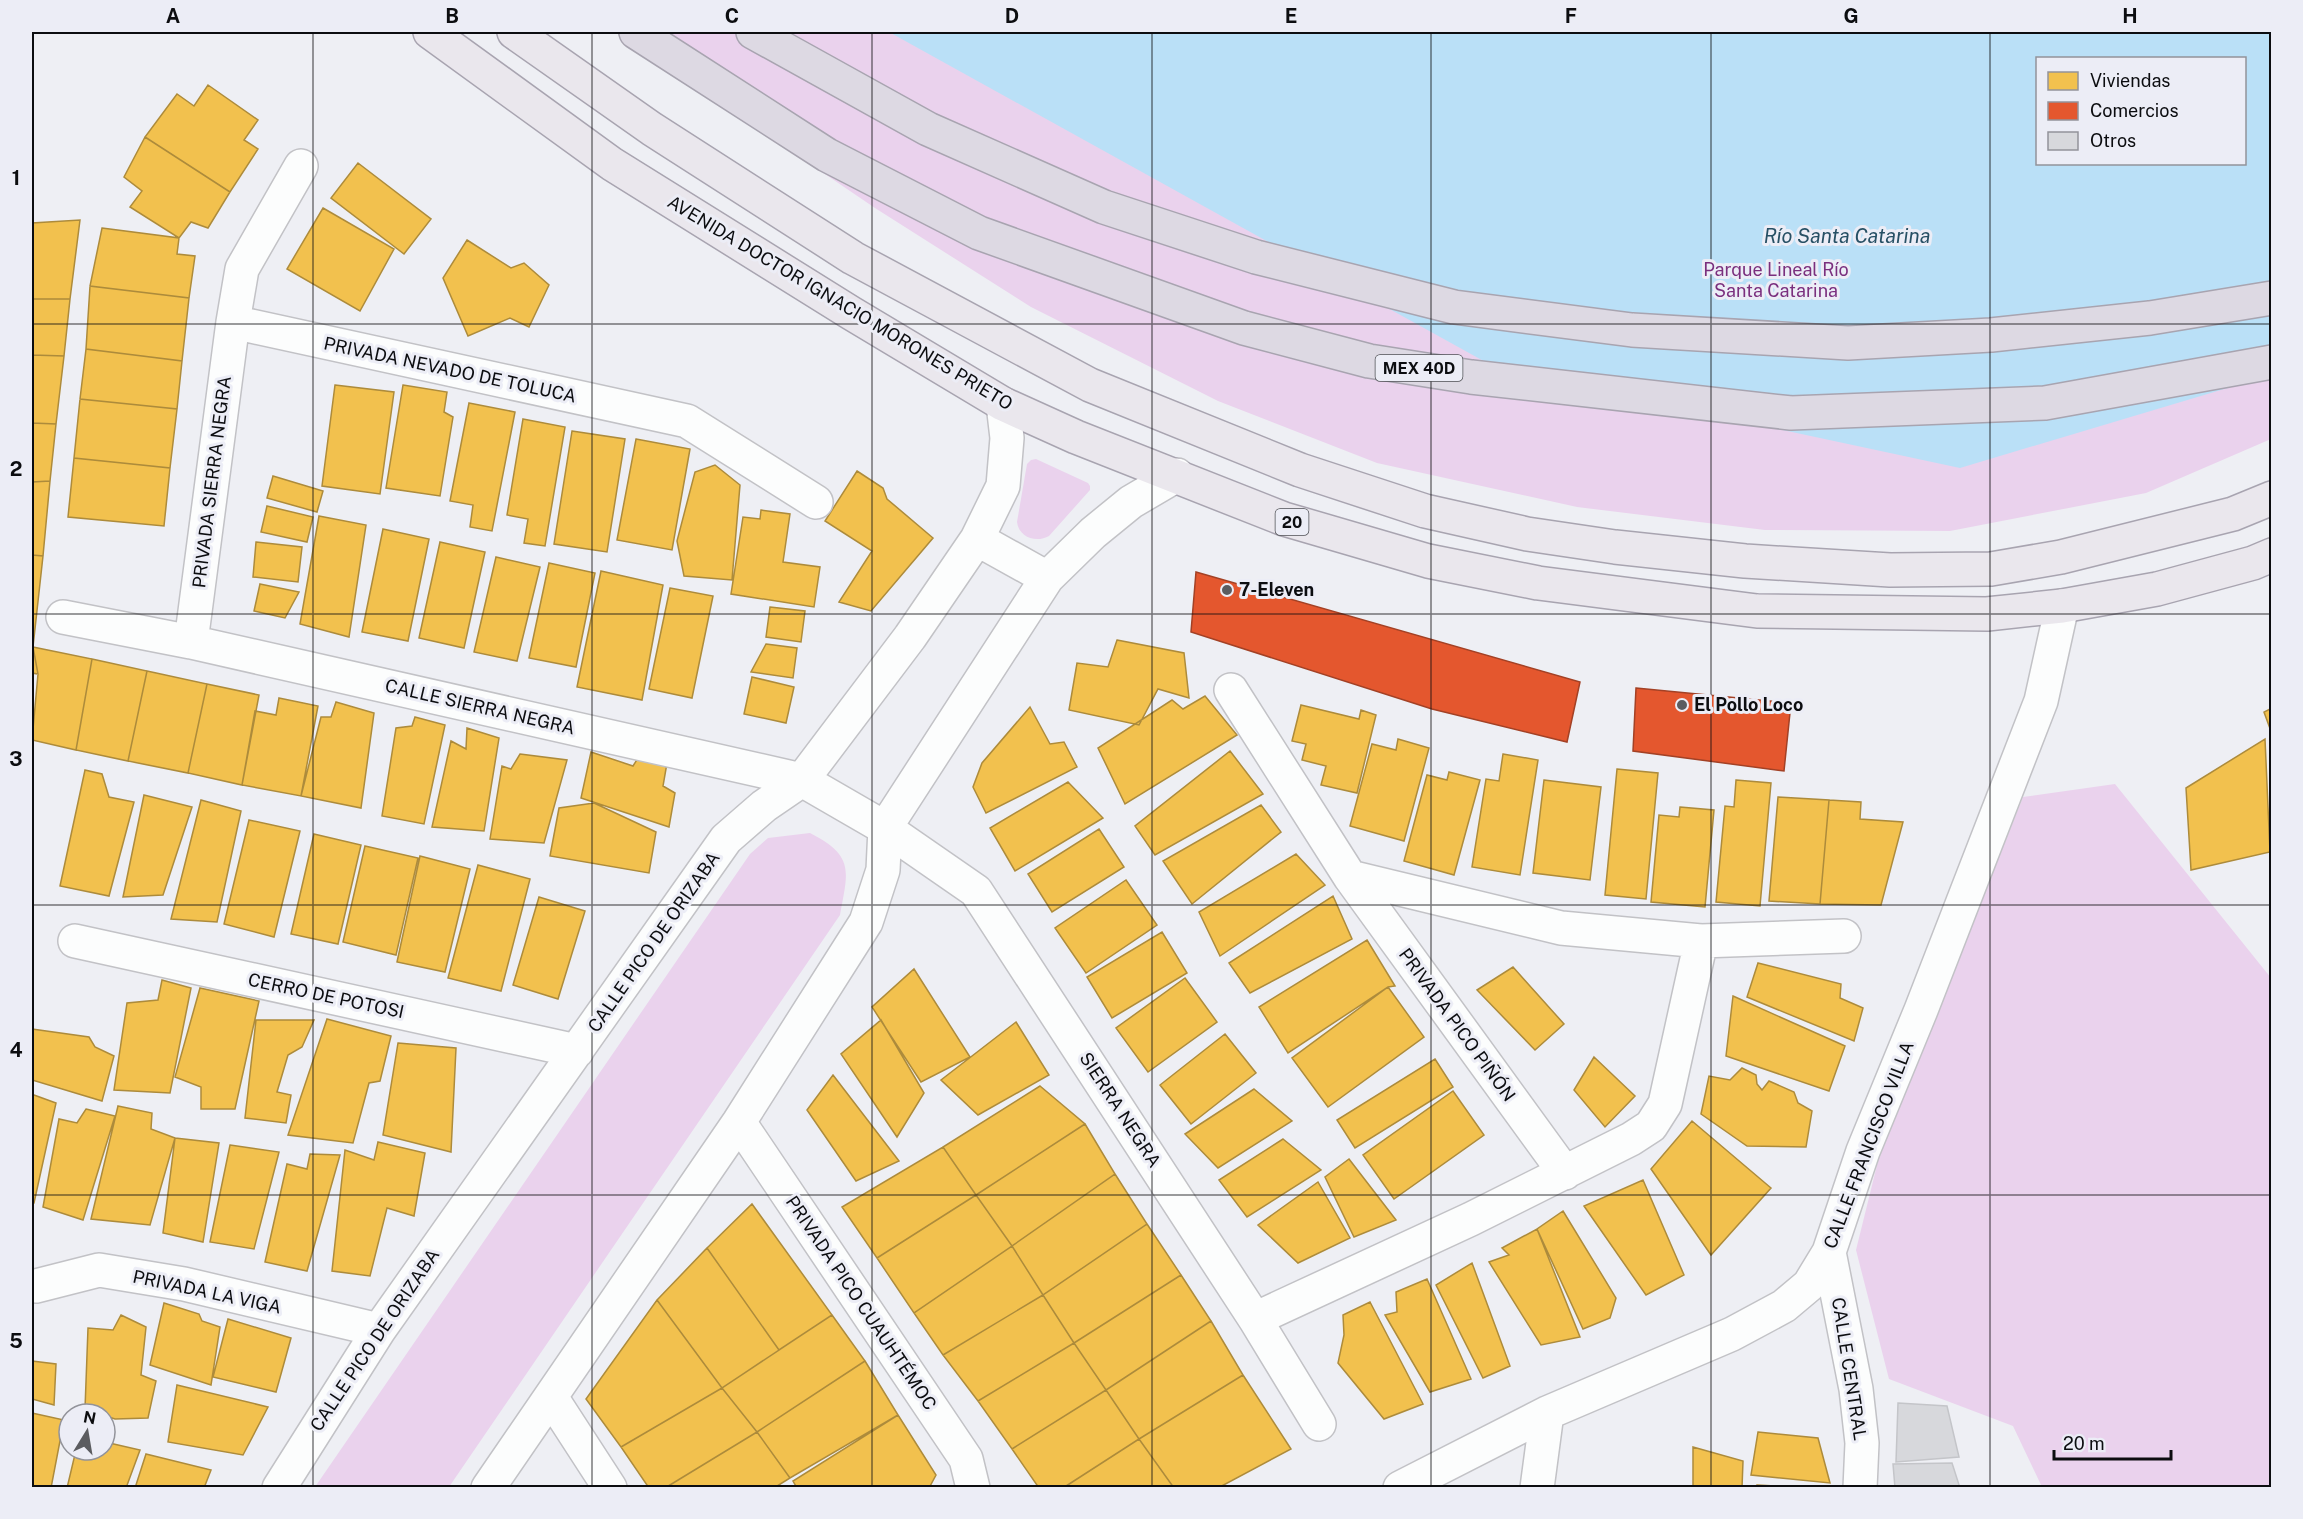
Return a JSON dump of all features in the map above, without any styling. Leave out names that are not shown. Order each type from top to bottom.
[{"type":"highway","name":"MEX 40D","points":[[636,32],[827,155],[979,232],[1244,328],[1369,361],[1471,376],[1791,413],[2044,403],[2271,362]]},
{"type":"highway","points":[[753,32],[928,129],[1104,207],[1256,257],[1454,307],[1632,330],[1848,343],[1991,335],[2150,318],[2271,298]]},
{"type":"main road","name":"AVENIDA DOCTOR IGNACIO MORONES PRIETO","points":[[430,32],[612,164],[851,313],[1003,404],[1076,437],[1284,519],[1428,561],[1538,583],[1757,611],[1987,614],[2062,606],[2157,589],[2253,563],[2271,555]]},
{"type":"main road","points":[[514,32],[651,129],[853,258],[1090,385],[1300,470],[1425,511],[1527,534],[1616,548],[1745,561],[1890,570],[1991,569],[2061,557],[2233,514],[2271,498]]},
{"type":"street","points":[[233,322],[242,269],[301,166]]},
{"type":"street","name":"PRIVADA NEVADO DE TOLUCA","points":[[233,322],[687,421],[816,502]]},
{"type":"street","name":"PRIVADA SIERRA NEGRA","points":[[191,642],[233,322]]},
{"type":"street","name":"CALLE PICO DE ORIZABA","points":[[279,1488],[378,1329],[726,839],[764,806],[802,780],[910,637],[977,539],[1003,486],[1007,438],[1003,404]]},
{"type":"street","points":[[488,1488],[739,1122],[866,922],[883,870],[885,828],[1047,578],[1093,533],[1131,502],[1177,475]]},
{"type":"street","points":[[977,539],[1047,578]]},
{"type":"street","name":"CALLE FRANCISCO VILLA","points":[[1400,1488],[1547,1413],[1732,1334],[1784,1306],[1809,1286],[1829,1252],[1863,1150],[1926,999],[2041,701],[2062,606]]},
{"type":"street","name":"CALLE SIERRA NEGRA","points":[[63,617],[191,642],[802,780],[885,828]]},
{"type":"street","name":"PRIVADA PICO PIÑÓN","points":[[1231,690],[1350,878],[1565,1173]]},
{"type":"street","name":"SIERRA NEGRA","points":[[885,828],[976,891],[1255,1319],[1319,1424]]},
{"type":"street","points":[[1350,878],[1561,928],[1701,941],[1844,936]]},
{"type":"street","name":"CERRO DE POTOSI","points":[[75,941],[577,1051]]},
{"type":"street","points":[[1255,1319],[1565,1173],[1631,1139],[1651,1126],[1665,1104],[1701,941]]},
{"type":"street","name":"PRIVADA PICO CUAUHTÉMOC","points":[[739,1122],[966,1459],[973,1488]]},
{"type":"street","name":"CALLE CENTRAL","points":[[1829,1252],[1856,1389],[1862,1443],[1860,1488]]},
{"type":"street","name":"PRIVADA LA VIGA","points":[[36,1286],[99,1270],[184,1284],[378,1329]]},
{"type":"street","points":[[551,1397],[610,1488]]},
{"type":"street","points":[[1537,1488],[1547,1413]]},
{"type":"green space","name":"Río Santa Catarina","points":[[616,32],[2271,32],[2271,439],[2146,493],[1950,531],[1765,530],[1577,507],[1377,463],[1218,401],[1031,307],[875,208]]},
{"type":"green space","points":[[1036,459],[1090,486],[1090,490],[1049,536],[1039,539],[1029,538],[1021,532],[1017,522],[1027,464]]},
{"type":"green space","points":[[2115,784],[2271,978],[2271,1487],[2042,1487],[2013,1426],[1889,1379],[1856,1250],[1879,1157],[2023,797]]},
{"type":"green space","points":[[810,833],[835,849],[845,866],[845,887],[840,915],[449,1487],[315,1487],[750,854],[768,838]]},
{"type":"water","name":"Río Santa Catarina","points":[[889,32],[2271,32],[2271,375],[1960,468],[1498,369]]},
{"type":"building: Viviendas","points":[[208,85],[258,120],[244,140],[258,149],[230,192],[145,137],[177,94],[194,106]]},
{"type":"building: Viviendas","points":[[145,137],[230,192],[208,228],[191,222],[179,238],[130,207],[142,191],[124,177]]},
{"type":"building: Viviendas","points":[[358,163],[431,219],[404,254],[331,198]]},
{"type":"building: Viviendas","points":[[323,208],[394,249],[360,311],[287,269]]},
{"type":"building: Viviendas","points":[[80,220],[70,299],[32,299],[32,223]]},
{"type":"building: Viviendas","points":[[102,228],[179,238],[177,254],[195,256],[189,298],[90,286]]},
{"type":"building: Viviendas","points":[[467,240],[511,268],[524,263],[549,285],[529,327],[510,318],[468,336],[443,278]]},
{"type":"building: Viviendas","points":[[90,286],[189,298],[182,361],[86,349]]},
{"type":"building: Viviendas","points":[[32,299],[70,299],[64,356],[32,355]]},
{"type":"building: Viviendas","points":[[86,349],[182,361],[177,409],[80,399]]},
{"type":"building: Viviendas","points":[[32,355],[64,356],[56,424],[32,423]]},
{"type":"building: Viviendas","points":[[335,385],[394,392],[380,494],[322,486]]},
{"type":"building: Viviendas","points":[[403,385],[447,392],[444,412],[453,417],[440,496],[386,488]]},
{"type":"building: Viviendas","points":[[80,399],[177,409],[170,468],[74,458]]},
{"type":"building: Viviendas","points":[[469,403],[515,412],[492,531],[470,527],[473,505],[450,501]]},
{"type":"building: Viviendas","points":[[523,419],[565,427],[545,546],[524,543],[528,519],[507,515]]},
{"type":"building: Viviendas","points":[[32,423],[56,424],[50,481],[32,482]]},
{"type":"building: Viviendas","points":[[572,431],[625,439],[607,552],[554,544]]},
{"type":"building: Viviendas","points":[[636,439],[690,449],[672,550],[617,540]]},
{"type":"building: Viviendas","points":[[74,458],[170,468],[164,526],[68,517]]},
{"type":"building: Viviendas","points":[[715,465],[740,485],[732,580],[684,576],[677,541],[695,472]]},
{"type":"building: Viviendas","points":[[857,471],[883,488],[887,499],[933,538],[871,611],[839,602],[872,551],[825,521]]},
{"type":"building: Viviendas","points":[[273,476],[323,491],[317,512],[267,498]]},
{"type":"building: Viviendas","points":[[50,481],[43,556],[32,555],[32,482]]},
{"type":"building: Viviendas","points":[[267,506],[313,517],[307,542],[261,532]]},
{"type":"building: Viviendas","points":[[761,510],[790,514],[783,562],[820,567],[814,607],[731,594],[743,517],[760,519]]},
{"type":"building: Viviendas","points":[[319,516],[366,525],[349,637],[300,624]]},
{"type":"building: Viviendas","points":[[383,529],[429,539],[408,641],[362,632]]},
{"type":"building: Viviendas","points":[[256,542],[302,547],[298,582],[253,577]]},
{"type":"building: Viviendas","points":[[440,542],[485,552],[464,648],[419,638]]},
{"type":"building: Viviendas","points":[[32,555],[43,556],[33,647],[38,674],[32,673]]},
{"type":"building: Viviendas","points":[[496,557],[540,567],[517,661],[474,652]]},
{"type":"building: Viviendas","points":[[549,563],[595,573],[576,667],[529,658]]},
{"type":"building: Viviendas","points":[[601,571],[663,585],[642,700],[577,687]]},
{"type":"building: Viviendas","points":[[260,584],[299,592],[285,618],[254,611]]},
{"type":"building: Viviendas","points":[[670,588],[713,596],[692,698],[649,689]]},
{"type":"building: Viviendas","points":[[770,607],[805,611],[801,642],[766,637]]},
{"type":"building: Viviendas","points":[[1117,640],[1184,653],[1189,698],[1158,689],[1139,725],[1069,710],[1077,663],[1108,667]]},
{"type":"building: Viviendas","points":[[766,644],[797,648],[793,678],[751,672]]},
{"type":"building: Viviendas","points":[[33,647],[92,659],[76,750],[32,740],[38,674]]},
{"type":"building: Viviendas","points":[[92,659],[147,671],[128,761],[76,750]]},
{"type":"building: Viviendas","points":[[147,671],[207,684],[188,773],[128,761]]},
{"type":"building: Viviendas","points":[[752,677],[794,687],[786,723],[744,714]]},
{"type":"building: Viviendas","points":[[207,684],[259,695],[242,785],[188,773]]},
{"type":"building: Viviendas","points":[[1205,696],[1237,735],[1125,804],[1098,748],[1172,700],[1183,709]]},
{"type":"building: Viviendas","points":[[279,698],[318,706],[301,796],[242,785],[255,711],[276,715]]},
{"type":"building: Viviendas","points":[[336,702],[374,713],[361,808],[301,796],[321,717],[331,717]]},
{"type":"building: Viviendas","points":[[1301,705],[1359,719],[1361,710],[1376,715],[1357,793],[1321,785],[1326,766],[1302,760],[1306,744],[1292,741]]},
{"type":"building: Viviendas","points":[[1030,707],[1050,744],[1064,742],[1077,767],[986,813],[973,787],[982,763]]},
{"type":"building: Viviendas","points":[[2272,708],[2272,734],[2264,712]]},
{"type":"building: Viviendas","points":[[415,717],[445,725],[424,824],[382,816],[396,728],[412,726]]},
{"type":"building: Viviendas","points":[[467,728],[499,738],[484,831],[432,827],[451,741],[466,749]]},
{"type":"building: Viviendas","points":[[1398,739],[1429,748],[1404,841],[1350,826],[1372,744],[1396,750]]},
{"type":"building: Viviendas","points":[[2265,739],[2270,852],[2191,870],[2186,788]]},
{"type":"building: Viviendas","points":[[1230,751],[1263,794],[1155,855],[1135,826]]},
{"type":"building: Viviendas","points":[[591,752],[633,766],[638,758],[667,763],[663,786],[675,793],[669,827],[581,798]]},
{"type":"building: Viviendas","points":[[520,754],[567,760],[544,843],[490,839],[502,766],[511,769]]},
{"type":"building: Viviendas","points":[[1503,754],[1538,760],[1520,875],[1472,867],[1486,779],[1499,781]]},
{"type":"building: Viviendas","points":[[1617,769],[1658,773],[1646,899],[1605,895]]},
{"type":"building: Viviendas","points":[[85,770],[102,774],[109,797],[134,802],[109,896],[60,886]]},
{"type":"building: Viviendas","points":[[1449,772],[1480,780],[1454,875],[1404,861],[1427,775],[1447,780]]},
{"type":"building: Viviendas","points":[[1544,780],[1601,787],[1590,880],[1533,873]]},
{"type":"building: Viviendas","points":[[1736,780],[1771,783],[1760,906],[1716,902],[1725,806],[1734,807]]},
{"type":"building: Viviendas","points":[[1068,782],[1103,818],[1015,871],[990,828]]},
{"type":"building: Viviendas","points":[[144,795],[192,807],[163,895],[123,897]]},
{"type":"building: Viviendas","points":[[1778,797],[1829,800],[1820,904],[1769,901]]},
{"type":"building: Viviendas","points":[[201,800],[241,811],[217,922],[171,919]]},
{"type":"building: Viviendas","points":[[1829,800],[1861,802],[1860,819],[1903,822],[1881,905],[1820,904]]},
{"type":"building: Viviendas","points":[[594,803],[656,832],[649,873],[550,856],[559,808]]},
{"type":"building: Viviendas","points":[[1261,805],[1281,832],[1192,904],[1163,861]]},
{"type":"building: Viviendas","points":[[1680,807],[1714,810],[1705,907],[1651,902],[1659,815],[1679,817]]},
{"type":"building: Viviendas","points":[[249,820],[300,831],[274,937],[224,924]]},
{"type":"building: Viviendas","points":[[1099,829],[1124,867],[1052,912],[1028,874]]},
{"type":"building: Viviendas","points":[[314,834],[361,845],[338,944],[291,934]]},
{"type":"building: Viviendas","points":[[365,846],[418,858],[396,955],[343,942]]},
{"type":"building: Viviendas","points":[[1296,854],[1325,885],[1220,956],[1199,912]]},
{"type":"building: Viviendas","points":[[420,856],[470,869],[445,972],[397,962]]},
{"type":"building: Viviendas","points":[[478,865],[530,879],[501,991],[448,978]]},
{"type":"building: Viviendas","points":[[1126,880],[1157,925],[1086,973],[1055,928]]},
{"type":"building: Viviendas","points":[[1333,896],[1352,939],[1250,993],[1229,963]]},
{"type":"building: Viviendas","points":[[539,897],[585,911],[558,999],[513,985]]},
{"type":"building: Viviendas","points":[[1162,932],[1187,973],[1112,1018],[1087,977]]},
{"type":"building: Viviendas","points":[[1367,940],[1395,986],[1388,987],[1288,1053],[1259,1007]]},
{"type":"building: Viviendas","points":[[1758,963],[1841,984],[1840,998],[1863,1008],[1854,1041],[1747,997]]},
{"type":"building: Viviendas","points":[[1513,967],[1564,1024],[1535,1050],[1477,990]]},
{"type":"building: Viviendas","points":[[914,969],[970,1057],[921,1082],[872,1007]]},
{"type":"building: Viviendas","points":[[1185,978],[1217,1022],[1148,1072],[1116,1028]]},
{"type":"building: Viviendas","points":[[162,980],[191,988],[170,1093],[114,1090],[127,1003],[158,1000]]},
{"type":"building: Viviendas","points":[[1388,987],[1424,1037],[1328,1107],[1292,1058]]},
{"type":"building: Viviendas","points":[[200,988],[259,1001],[235,1109],[201,1109],[201,1087],[175,1077]]},
{"type":"building: Viviendas","points":[[1733,996],[1845,1046],[1829,1091],[1726,1056]]},
{"type":"building: Viviendas","points":[[327,1019],[391,1036],[380,1081],[369,1083],[353,1143],[288,1135]]},
{"type":"building: Viviendas","points":[[256,1020],[314,1020],[302,1047],[288,1055],[277,1092],[291,1095],[286,1123],[245,1118]]},
{"type":"building: Viviendas","points":[[881,1020],[924,1093],[897,1137],[841,1054]]},
{"type":"building: Viviendas","points":[[1016,1022],[1049,1075],[978,1115],[941,1080]]},
{"type":"building: Viviendas","points":[[32,1029],[89,1037],[95,1047],[114,1056],[102,1101],[32,1080]]},
{"type":"building: Viviendas","points":[[1225,1034],[1256,1073],[1191,1124],[1160,1085]]},
{"type":"building: Viviendas","points":[[398,1043],[456,1048],[451,1152],[383,1135]]},
{"type":"building: Viviendas","points":[[1594,1057],[1635,1096],[1605,1127],[1574,1090]]},
{"type":"building: Viviendas","points":[[1435,1059],[1453,1087],[1355,1148],[1337,1120]]},
{"type":"building: Viviendas","points":[[1742,1068],[1756,1075],[1757,1084],[1762,1090],[1769,1081],[1794,1092],[1798,1103],[1812,1111],[1806,1147],[1747,1146],[1701,1114],[1709,1076],[1730,1080]]},
{"type":"building: Viviendas","points":[[833,1075],[899,1161],[856,1181],[807,1110]]},
{"type":"building: Viviendas","points":[[1040,1086],[1085,1124],[976,1195],[943,1147]]},
{"type":"building: Viviendas","points":[[1254,1089],[1292,1121],[1218,1168],[1185,1134]]},
{"type":"building: Viviendas","points":[[1453,1091],[1484,1135],[1394,1199],[1363,1155]]},
{"type":"building: Viviendas","points":[[34,1095],[56,1103],[34,1203],[32,1203],[32,1097]]},
{"type":"building: Viviendas","points":[[118,1106],[152,1113],[151,1129],[175,1138],[150,1225],[91,1219]]},
{"type":"building: Viviendas","points":[[86,1109],[115,1116],[83,1220],[43,1207],[59,1119],[77,1123]]},
{"type":"building: Viviendas","points":[[1692,1121],[1771,1188],[1711,1255],[1651,1169]]},
{"type":"building: Viviendas","points":[[1085,1124],[1115,1174],[1012,1246],[976,1195]]},
{"type":"building: Viviendas","points":[[175,1138],[219,1143],[203,1242],[163,1233]]},
{"type":"building: Viviendas","points":[[1283,1139],[1321,1170],[1247,1217],[1219,1180]]},
{"type":"building: Viviendas","points":[[378,1142],[425,1153],[414,1216],[387,1208],[370,1276],[332,1271],[345,1150],[374,1160]]},
{"type":"building: Viviendas","points":[[230,1145],[279,1152],[254,1249],[210,1242]]},
{"type":"building: Viviendas","points":[[943,1147],[976,1195],[877,1258],[842,1207]]},
{"type":"building: Viviendas","points":[[310,1154],[340,1155],[307,1271],[265,1262],[287,1164],[307,1169]]},
{"type":"building: Viviendas","points":[[1349,1159],[1396,1220],[1354,1237],[1325,1177]]},
{"type":"building: Viviendas","points":[[1115,1174],[1147,1224],[1043,1295],[1012,1246]]},
{"type":"building: Viviendas","points":[[1643,1180],[1684,1275],[1646,1295],[1584,1206]]},
{"type":"building: Viviendas","points":[[1318,1182],[1350,1238],[1298,1263],[1258,1225]]},
{"type":"building: Viviendas","points":[[976,1195],[1012,1246],[914,1313],[877,1258]]},
{"type":"building: Viviendas","points":[[752,1204],[832,1315],[779,1350],[707,1248]]},
{"type":"building: Viviendas","points":[[1563,1211],[1616,1298],[1610,1318],[1583,1329],[1537,1229]]},
{"type":"building: Viviendas","points":[[1147,1224],[1181,1275],[1074,1343],[1043,1295]]},
{"type":"building: Viviendas","points":[[1537,1229],[1580,1337],[1541,1345],[1489,1262],[1509,1255],[1502,1248]]},
{"type":"building: Viviendas","points":[[1012,1246],[1043,1295],[943,1355],[914,1313]]},
{"type":"building: Viviendas","points":[[707,1248],[779,1350],[722,1388],[657,1300]]},
{"type":"building: Viviendas","points":[[1472,1263],[1510,1366],[1483,1378],[1436,1285]]},
{"type":"building: Viviendas","points":[[1181,1275],[1211,1321],[1106,1390],[1074,1343]]},
{"type":"building: Viviendas","points":[[1427,1279],[1471,1379],[1430,1392],[1385,1315],[1397,1312],[1396,1292]]},
{"type":"building: Viviendas","points":[[1043,1295],[1074,1343],[978,1401],[943,1355]]},
{"type":"building: Viviendas","points":[[657,1300],[722,1388],[621,1447],[586,1399]]},
{"type":"building: Viviendas","points":[[1370,1302],[1423,1404],[1384,1419],[1338,1363],[1344,1335],[1343,1315]]},
{"type":"building: Viviendas","points":[[164,1303],[199,1314],[202,1321],[220,1327],[211,1385],[150,1365]]},
{"type":"building: Viviendas","points":[[121,1315],[146,1327],[141,1375],[156,1381],[148,1418],[117,1419],[117,1402],[85,1402],[88,1328],[113,1330]]},
{"type":"building: Viviendas","points":[[832,1315],[865,1361],[757,1432],[722,1388]]},
{"type":"building: Viviendas","points":[[228,1319],[291,1338],[276,1392],[213,1377]]},
{"type":"building: Viviendas","points":[[1211,1321],[1243,1375],[1139,1439],[1106,1390]]},
{"type":"building: Viviendas","points":[[1074,1343],[1106,1390],[1012,1449],[978,1401]]},
{"type":"building: Viviendas","points":[[32,1361],[56,1364],[54,1405],[32,1399]]},
{"type":"building: Viviendas","points":[[865,1361],[898,1415],[790,1478],[757,1432]]},
{"type":"building: Viviendas","points":[[1243,1375],[1291,1449],[1218,1488],[1174,1488],[1139,1439]]},
{"type":"building: Viviendas","points":[[177,1385],[268,1407],[243,1455],[168,1442]]},
{"type":"building: Viviendas","points":[[722,1388],[757,1432],[665,1488],[649,1488],[621,1447]]},
{"type":"building: Viviendas","points":[[1106,1390],[1139,1439],[1063,1488],[1039,1488],[1012,1449]]},
{"type":"building: Viviendas","points":[[32,1413],[57,1418],[57,1457],[51,1488],[32,1488]]},
{"type":"building: Viviendas","points":[[898,1415],[936,1475],[929,1488],[797,1488],[793,1481]]},
{"type":"building: Viviendas","points":[[757,1432],[790,1478],[774,1488],[665,1488]]},
{"type":"building: Viviendas","points":[[1758,1432],[1818,1438],[1830,1483],[1751,1475]]},
{"type":"building: Viviendas","points":[[1139,1439],[1174,1488],[1063,1488]]},
{"type":"building: Viviendas","points":[[117,1445],[140,1450],[126,1488],[67,1488],[73,1462],[117,1462]]},
{"type":"building: Viviendas","points":[[1693,1447],[1743,1461],[1742,1488],[1693,1488]]},
{"type":"building: Viviendas","points":[[146,1454],[211,1470],[204,1488],[135,1488]]},
{"type":"building: Viviendas","points":[[1757,1485],[1808,1488],[1757,1488]]},
{"type":"building: Comercios","points":[[1196,572],[1580,682],[1567,742],[1432,709],[1191,632]]},
{"type":"building: Comercios","points":[[1636,688],[1791,703],[1784,771],[1633,751]]},
{"type":"building: Otros","points":[[1898,1403],[1947,1406],[1959,1457],[1896,1462]]},
{"type":"building: Otros","points":[[1952,1463],[1960,1488],[1895,1488],[1893,1464]]},
{"type":"place","name":"7-Eleven","points":[[1227,590]]},
{"type":"place","name":"El Pollo Loco","points":[[1682,705]]},
{"type":"park label","name":"Parque Lineal Río Santa Catarina","points":[[1776,280]]}]
